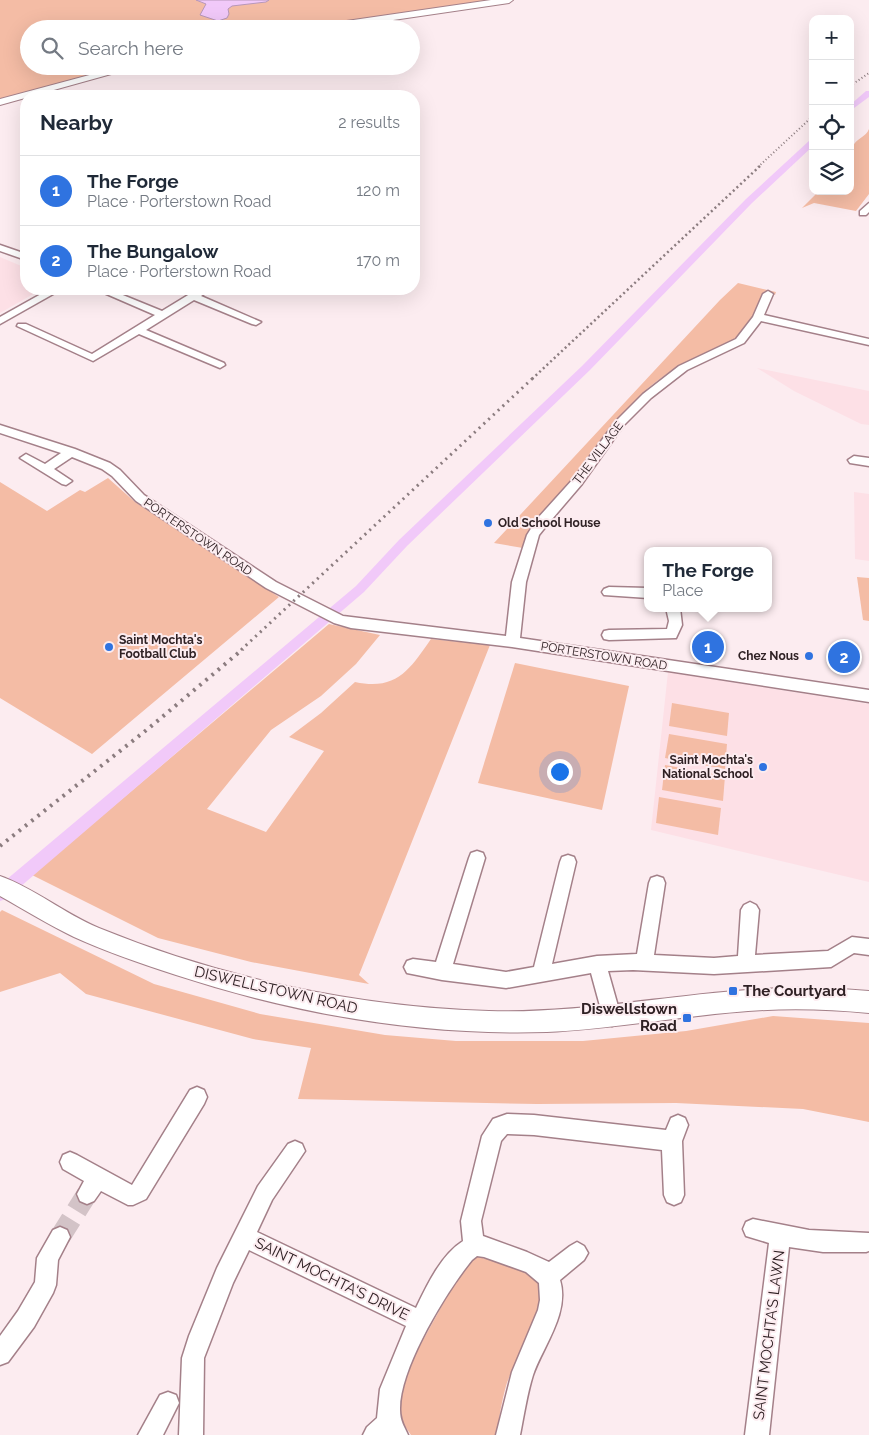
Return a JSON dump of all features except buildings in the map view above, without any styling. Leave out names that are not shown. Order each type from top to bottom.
[{"type":"street","points":[[373,20],[510,0]]},
{"type":"street","points":[[45,90],[101,75]]},
{"type":"street","points":[[0,102],[20,97]]},
{"type":"street","points":[[0,248],[20,255]]},
{"type":"street","name":"THE VILLAGE","points":[[512,642],[519,582],[533,535],[542,522],[578,480],[620,423],[647,396],[683,368],[740,341],[758,317],[768,294]]},
{"type":"street","points":[[0,321],[46,295]]},
{"type":"street","points":[[115,295],[161,314]]},
{"type":"street","points":[[22,326],[93,358],[161,314],[193,296],[256,322]]},
{"type":"street","points":[[758,317],[869,342]]},
{"type":"street","points":[[138,330],[220,365]]},
{"type":"street","name":"PORTERSTOWN ROAD","points":[[0,429],[71,452],[116,472],[140,498],[271,585],[339,620],[512,642],[869,696]]},
{"type":"street","points":[[45,469],[71,452]]},
{"type":"street","points":[[26,458],[66,481]]},
{"type":"street","points":[[854,460],[869,462]]},
{"type":"street","points":[[609,592],[644,593]]},
{"type":"street","points":[[609,635],[671,634],[675,630],[676,619],[674,612]]},
{"type":"street","points":[[644,662],[646,635]]},
{"type":"street","points":[[442,972],[477,858]]},
{"type":"street","points":[[541,973],[568,862]]},
{"type":"street","points":[[644,962],[657,883]]},
{"type":"street","name":"DISWELLSTOWN ROAD","points":[[0,885],[96,936],[205,975],[358,1010],[415,1017],[546,1022],[612,1017],[744,1000],[805,997],[869,1002]]},
{"type":"street","points":[[747,963],[746,946],[750,910]]},
{"type":"street","points":[[413,967],[506,980],[598,964],[644,962],[714,966],[831,959],[852,945],[869,947]]},
{"type":"street","points":[[598,964],[612,1017]]},
{"type":"street","points":[[70,1162],[92,1186],[134,1195],[139,1192],[197,1097]]},
{"type":"street","points":[[474,1246],[471,1222],[492,1136],[500,1126],[507,1124],[675,1133],[674,1195]]},
{"type":"street","name":"SAINT MOCHTA'S DRIVE","points":[[191,1435],[193,1358],[222,1284],[265,1193],[295,1151]]},
{"type":"street","name":"SAINT MOCHTA'S LAWN","points":[[753,1229],[834,1244],[866,1242]]},
{"type":"street","name":"SAINT MOCHTA'S LAWN","points":[[757,1435],[780,1235]]},
{"type":"street","points":[[0,1354],[26,1319],[45,1284],[48,1258],[60,1237]]},
{"type":"street","name":"SAINT MOCHTA'S DRIVE","points":[[245,1237],[420,1321]]},
{"type":"street","points":[[379,1432],[391,1389],[406,1349],[420,1321],[456,1263],[464,1252],[474,1246],[489,1248],[538,1267],[548,1276],[551,1301],[523,1372],[508,1435]]},
{"type":"street","points":[[548,1276],[577,1253]]},
{"type":"street","points":[[150,1435],[168,1404]]},
{"type":"shaded area","points":[[0,0],[500,0],[363,20],[20,20],[20,75],[93,75],[35,90],[20,90],[20,94],[0,99]]},
{"type":"shaded area","points":[[196,0],[269,0],[232,6],[228,9],[229,14],[227,18],[221,20],[200,15],[206,4]]},
{"type":"shaded area","points":[[869,129],[869,194],[856,211],[814,203],[802,208],[815,195],[854,195],[854,145]]},
{"type":"shaded area","points":[[0,257],[20,265],[20,295],[32,295],[0,313]]},
{"type":"shaded area","points":[[738,283],[776,292],[775,295],[765,291],[752,321],[740,335],[725,345],[685,363],[647,389],[533,529],[523,548],[494,543],[720,300]]},
{"type":"shaded area","points":[[757,368],[869,391],[869,425],[861,424],[794,391]]},
{"type":"shaded area","name":"Saint Mochta's Football Club","points":[[108,478],[135,502],[279,597],[92,754],[0,698],[0,482],[47,511],[80,490],[85,492]]},
{"type":"shaded area","points":[[854,492],[869,494],[869,561],[855,559]]},
{"type":"shaded area","points":[[857,577],[869,578],[869,621],[863,620]]},
{"type":"shaded area","points":[[329,624],[380,635],[356,664],[321,696],[271,730],[207,809],[266,832],[324,751],[289,737],[321,713],[355,682],[382,683],[401,675],[416,660],[431,639],[490,645],[359,975],[369,984],[251,962],[158,938],[32,875]]},
{"type":"shaded area","points":[[515,663],[629,686],[602,810],[478,783]]},
{"type":"shaded area","name":"Saint Mochta's National School","points":[[668,672],[869,704],[869,882],[651,830]]},
{"type":"shaded area","points":[[672,703],[729,713],[727,736],[669,726]]},
{"type":"shaded area","points":[[669,734],[727,744],[725,769],[665,758]]},
{"type":"shaded area","points":[[665,765],[725,776],[723,801],[662,790]]},
{"type":"shaded area","points":[[659,797],[721,808],[718,835],[656,823]]},
{"type":"shaded area","points":[[2,910],[154,984],[260,1014],[385,1035],[456,1041],[583,1041],[686,1031],[773,1016],[869,1023],[869,1122],[803,1109],[676,1103],[537,1104],[298,1099],[311,1048],[253,1039],[86,994],[60,973],[0,992],[0,912]]},
{"type":"shaded area","points":[[474,1257],[525,1271],[536,1279],[540,1289],[539,1302],[530,1332],[506,1386],[498,1435],[411,1435],[402,1422],[397,1404],[411,1362],[456,1280]]},
{"type":"waterway","points":[[854,106],[869,93]]},
{"type":"waterway","points":[[0,894],[360,589],[403,543],[586,368],[749,201],[809,146]]},
{"type":"tunnel","points":[[60,1237],[87,1194]]},
{"type":"railway","points":[[854,83],[869,73]]},
{"type":"railway","points":[[758,167],[809,120]]},
{"type":"railway","points":[[532,379],[760,166]]},
{"type":"railway","points":[[241,650],[533,378]]},
{"type":"railway","points":[[0,846],[149,728],[243,649]]},
{"type":"place","name":"Old School House","points":[[488,523]]},
{"type":"place","name":"Saint Mochta's Football Club","points":[[109,647]]},
{"type":"place","name":"The Forge","points":[[708,647]]},
{"type":"place","name":"Chez Nous","points":[[809,656]]},
{"type":"place","name":"The Bungalow","points":[[844,657]]},
{"type":"place","name":"Saint Mochta's National School","points":[[763,767]]},
{"type":"place","name":"The Courtyard","points":[[733,991]]},
{"type":"place","name":"Diswellstown Road","points":[[687,1018]]}]
